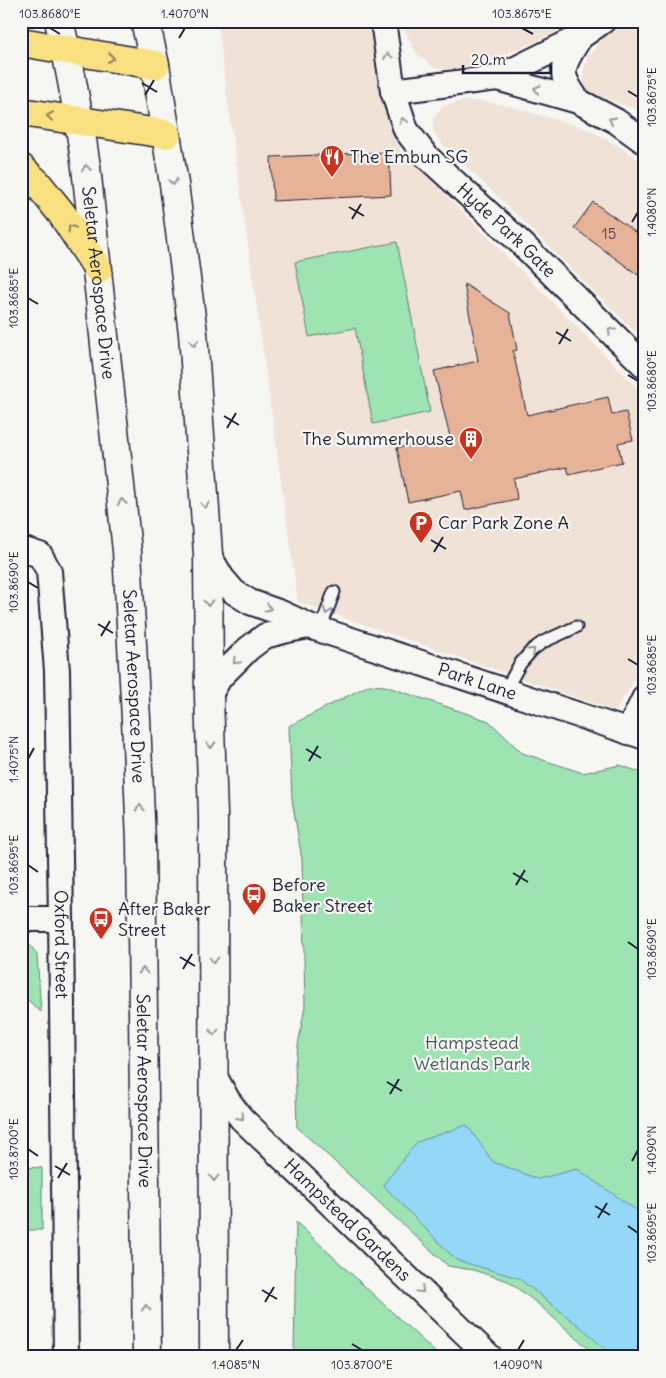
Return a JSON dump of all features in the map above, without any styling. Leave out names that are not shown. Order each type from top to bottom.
[{"type":"main road","points":[[21,42],[155,65]]},
{"type":"main road","points":[[21,112],[166,134]]},
{"type":"main road","points":[[21,168],[37,182],[62,214],[98,269]]},
{"type":"street","name":"Seletar Aerospace Drive","points":[[59,21],[80,120],[98,269],[106,362],[127,551],[141,842],[147,1357]]},
{"type":"street","points":[[145,21],[155,65],[166,134],[193,333],[208,554],[209,696],[213,815],[215,1077],[214,1357]]},
{"type":"street","name":"Hyde Park Gate","points":[[383,21],[393,91],[406,130],[426,156],[521,243],[645,366]]},
{"type":"street","points":[[393,91],[497,78],[580,37],[603,21]]},
{"type":"street","points":[[578,101],[568,87],[563,73],[566,60],[580,37]]},
{"type":"street","points":[[497,78],[578,101],[616,121],[645,142]]},
{"type":"street","name":"Oxford Street","points":[[21,548],[40,555],[49,571],[57,671],[66,1357]]},
{"type":"street","name":"Park Lane","points":[[208,554],[222,578],[234,592],[250,602],[282,613],[315,628],[636,734]]},
{"type":"street","name":"Park Lane","points":[[209,696],[220,677],[248,649],[265,636],[288,630],[315,628]]},
{"type":"street","points":[[636,734],[645,697]]},
{"type":"street","points":[[21,919],[61,919]]},
{"type":"street","name":"Hampstead Gardens","points":[[215,1077],[227,1099],[241,1118],[490,1357]]},
{"type":"lane","points":[[315,628],[334,592]]},
{"type":"lane","points":[[508,692],[520,664],[532,650],[543,642],[576,627]]},
{"type":"shaded area","points":[[218,21],[371,21],[388,126],[402,151],[645,397],[645,655],[635,679],[616,711],[298,602]]},
{"type":"shaded area","points":[[403,21],[575,21],[566,29],[496,58],[455,70],[435,68],[417,54],[404,29]]},
{"type":"shaded area","points":[[626,21],[645,21],[645,113],[585,89],[583,73],[588,56],[606,35]]},
{"type":"shaded area","points":[[462,101],[481,101],[512,107],[588,129],[622,148],[645,164],[645,342],[516,214],[442,144],[433,130],[433,118],[443,106]]},
{"type":"green space","points":[[397,242],[430,412],[373,424],[355,328],[309,337],[295,262]]},
{"type":"green space","name":"Hampstead Wetlands Park","points":[[369,685],[385,686],[489,721],[522,753],[583,773],[620,765],[645,774],[645,1357],[598,1357],[538,1304],[508,1281],[473,1270],[448,1266],[297,1127],[295,1063],[305,1006],[302,860],[292,799],[289,726]]},
{"type":"green space","points":[[21,941],[31,946],[37,955],[41,1012],[21,994]]},
{"type":"green space","points":[[21,1167],[42,1168],[42,1230],[21,1230]]},
{"type":"green space","points":[[296,1222],[440,1357],[294,1357]]},
{"type":"water","points":[[467,1125],[493,1162],[538,1179],[577,1169],[645,1216],[645,1357],[613,1357],[588,1333],[518,1278],[456,1260],[383,1185],[417,1142]]},
{"type":"building","points":[[389,152],[391,195],[273,201],[271,157]]},
{"type":"building","points":[[593,202],[645,239],[645,280],[574,228]]},
{"type":"building","points":[[464,284],[510,313],[517,350],[513,351],[527,415],[608,397],[612,415],[626,412],[633,440],[618,443],[622,462],[569,474],[567,467],[514,479],[517,499],[465,510],[461,491],[408,502],[397,448],[450,437],[434,371],[478,361]]},
{"type":"place","name":"The Embun SG","points":[[332,178]]},
{"type":"place","name":"The Summerhouse","points":[[471,460]]},
{"type":"place","name":"Car Park Zone A","points":[[421,544]]},
{"type":"place","name":"Before Baker Street","points":[[254,916]]},
{"type":"place","name":"After Baker Street","points":[[101,940]]}]
